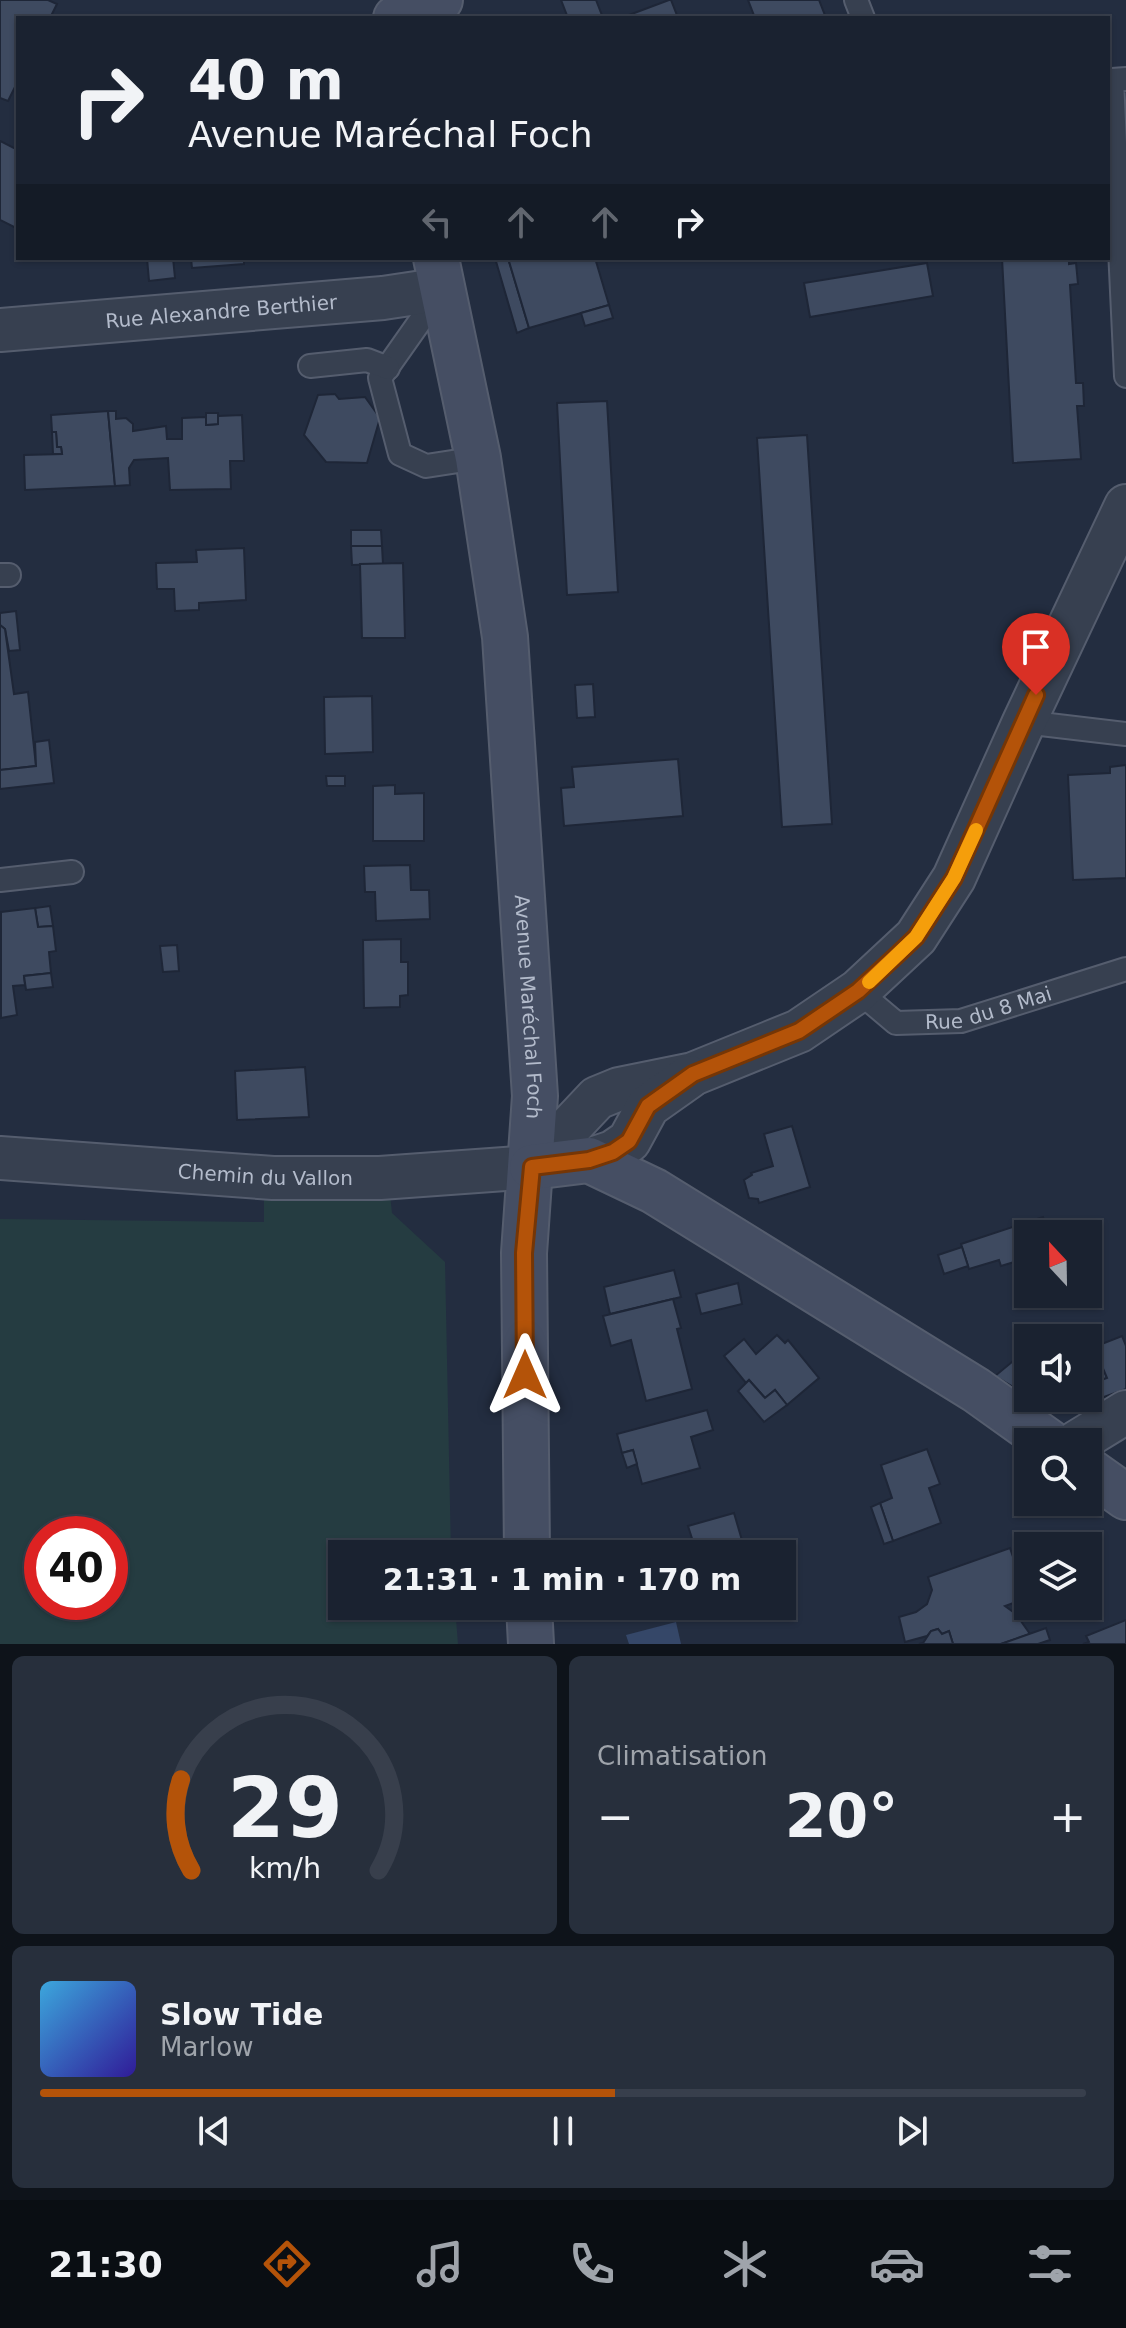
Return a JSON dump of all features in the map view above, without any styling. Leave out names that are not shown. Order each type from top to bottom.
[{"type":"main road","points":[[406,16],[431,11],[440,0]]},
{"type":"main road","name":"Avenue Maréchal Foch","points":[[439,273],[478,458],[505,637],[535,1096],[524,1253],[527,1540]]},
{"type":"main road","points":[[532,1167],[589,1160],[654,1191],[976,1390],[1029,1428]]},
{"type":"main road","points":[[1102,1480],[1126,1497]]},
{"type":"main road","points":[[530,1620],[531,1644]]},
{"type":"street","name":"Rue Alexandre Berthier","points":[[0,330],[383,298],[439,273]]},
{"type":"street","points":[[532,1167],[597,1098],[619,1089],[693,1074],[799,1031],[858,991],[916,937],[954,878],[1126,506]]},
{"type":"street","points":[[589,1160],[613,1152],[629,1141],[648,1106],[693,1074]]},
{"type":"street","name":"Chemin du Vallon","points":[[0,1158],[273,1178],[380,1178],[532,1167]]},
{"type":"street","points":[[1100,1428],[1126,1412]]},
{"type":"lane","points":[[1126,79],[1112,80],[1126,376]]},
{"type":"lane","points":[[439,273],[380,378],[400,454],[426,466],[478,458]]},
{"type":"lane","points":[[310,366],[367,360],[388,368]]},
{"type":"lane","points":[[1024,722],[1126,734]]},
{"type":"lane","points":[[0,880],[72,872]]},
{"type":"lane","name":"Rue du 8 Mai","points":[[858,991],[896,1023],[961,1021],[1126,969]]},
{"type":"green space","points":[[390,1194],[392,1213],[445,1262],[451,1540],[328,1540],[328,1620],[456,1620],[458,1644],[0,1644],[0,1219],[264,1222],[264,1195]]},
{"type":"water","points":[[676,1622],[681,1644],[629,1644],[626,1635]]},
{"type":"building","points":[[0,0],[48,0],[57,4],[51,16],[16,16],[16,85],[8,101],[0,98]]},
{"type":"building","points":[[561,0],[596,0],[602,16],[567,16]]},
{"type":"building","points":[[669,0],[677,16],[626,16]]},
{"type":"building","points":[[748,0],[819,0],[825,16],[754,16]]},
{"type":"building","points":[[0,141],[16,149],[16,228],[0,220]]},
{"type":"building","points":[[147,260],[173,260],[175,278],[149,281]]},
{"type":"building","points":[[191,260],[244,260],[244,264],[192,268]]},
{"type":"building","points":[[496,260],[509,260],[529,328],[517,333]]},
{"type":"building","points":[[509,260],[596,260],[609,305],[529,328]]},
{"type":"building","points":[[1002,260],[1069,260],[1069,264],[1076,263],[1078,284],[1070,285],[1076,383],[1083,383],[1084,406],[1077,406],[1081,459],[1013,463]]},
{"type":"building","points":[[927,263],[933,296],[810,317],[804,283]]},
{"type":"building","points":[[609,305],[613,318],[585,326],[581,313]]},
{"type":"building","points":[[335,394],[339,399],[365,397],[380,418],[367,463],[326,462],[304,435],[318,395]]},
{"type":"building","points":[[607,401],[618,592],[567,595],[557,403]]},
{"type":"building","points":[[108,411],[115,486],[25,490],[24,455],[62,454],[61,447],[57,447],[56,432],[52,432],[51,415]]},
{"type":"building","points":[[108,411],[116,411],[116,419],[126,418],[133,424],[133,431],[166,426],[167,439],[182,439],[182,418],[206,417],[206,425],[218,424],[218,416],[242,415],[244,461],[230,461],[231,489],[170,490],[168,458],[134,460],[129,468],[130,485],[115,486]]},
{"type":"building","points":[[206,413],[218,413],[218,424],[206,425]]},
{"type":"building","points":[[52,432],[56,432],[57,447],[61,447],[62,454],[53,454]]},
{"type":"building","points":[[807,435],[832,824],[782,827],[757,438]]},
{"type":"building","points":[[351,530],[381,530],[382,546],[351,546]]},
{"type":"building","points":[[351,546],[382,546],[383,564],[352,565]]},
{"type":"building","points":[[244,548],[246,600],[199,603],[199,610],[175,611],[174,589],[157,589],[156,563],[197,562],[196,550]]},
{"type":"building","points":[[403,563],[405,638],[362,638],[360,564]]},
{"type":"building","points":[[16,611],[20,650],[9,651],[5,629],[0,625],[0,613]]},
{"type":"building","points":[[0,625],[5,629],[14,694],[28,692],[36,766],[0,770]]},
{"type":"building","points":[[593,684],[595,717],[577,718],[575,685]]},
{"type":"building","points":[[372,696],[373,752],[325,754],[324,697]]},
{"type":"building","points":[[49,740],[54,783],[0,789],[0,770],[36,766],[35,742]]},
{"type":"building","points":[[678,759],[683,816],[564,826],[561,788],[574,787],[572,767]]},
{"type":"building","points":[[1126,765],[1126,878],[1073,880],[1068,775],[1110,773],[1110,767]]},
{"type":"building","points":[[326,776],[345,776],[345,786],[327,786]]},
{"type":"building","points":[[395,785],[395,794],[424,793],[424,841],[373,841],[373,786]]},
{"type":"building","points":[[410,865],[411,890],[429,890],[430,919],[376,921],[375,892],[365,892],[364,866]]},
{"type":"building","points":[[50,906],[53,926],[38,927],[35,908]]},
{"type":"building","points":[[35,908],[38,927],[53,926],[56,951],[49,952],[51,973],[24,976],[25,985],[13,986],[17,1015],[1,1018],[1,912]]},
{"type":"building","points":[[401,939],[401,962],[408,962],[408,995],[400,996],[400,1007],[364,1008],[363,940]]},
{"type":"building","points":[[177,945],[179,971],[163,972],[160,946]]},
{"type":"building","points":[[51,973],[53,987],[26,990],[24,976]]},
{"type":"building","points":[[305,1067],[309,1117],[237,1120],[235,1071]]},
{"type":"building","points":[[792,1126],[810,1187],[759,1203],[758,1199],[749,1198],[744,1180],[751,1173],[773,1166],[764,1134]]},
{"type":"building","points":[[1014,1227],[1014,1262],[1001,1266],[999,1260],[969,1269],[961,1244]]},
{"type":"building","points":[[962,1247],[968,1266],[944,1274],[938,1255]]},
{"type":"building","points":[[674,1270],[681,1297],[610,1314],[604,1287]]},
{"type":"building","points":[[738,1283],[742,1304],[701,1314],[696,1294]]},
{"type":"building","points":[[673,1299],[692,1389],[646,1401],[631,1340],[611,1346],[603,1316]]},
{"type":"building","points":[[777,1335],[785,1343],[788,1340],[819,1378],[787,1405],[775,1390],[765,1398],[749,1380],[746,1383],[724,1356],[744,1339],[756,1354]]},
{"type":"building","points":[[1122,1336],[1126,1346],[1126,1389],[1102,1398],[1102,1380],[1107,1378],[1102,1366],[1102,1344]]},
{"type":"building","points":[[1014,1360],[1014,1387],[995,1376]]},
{"type":"building","points":[[749,1380],[765,1398],[775,1390],[787,1405],[764,1422],[738,1391]]},
{"type":"building","points":[[707,1410],[713,1430],[691,1437],[700,1468],[642,1484],[633,1450],[622,1453],[617,1434]]},
{"type":"building","points":[[927,1449],[940,1484],[929,1488],[941,1523],[893,1541],[880,1503],[892,1498],[881,1465]]},
{"type":"building","points":[[633,1450],[637,1464],[627,1468],[622,1453]]},
{"type":"building","points":[[880,1503],[893,1541],[884,1544],[871,1507]]},
{"type":"building","points":[[734,1513],[742,1540],[692,1540],[688,1526]]},
{"type":"building","points":[[1010,1548],[1014,1560],[1014,1603],[1005,1606],[1014,1613],[1014,1620],[1020,1620],[1030,1634],[1001,1644],[953,1644],[949,1631],[942,1634],[938,1629],[927,1636],[905,1642],[899,1617],[916,1612],[927,1604],[932,1590],[928,1577]]},
{"type":"building","points":[[1126,1620],[1126,1644],[1083,1644],[1089,1642],[1086,1636]]},
{"type":"building","points":[[1046,1628],[1050,1640],[1038,1644],[1001,1644]]},
{"type":"building","points":[[938,1629],[942,1634],[949,1631],[953,1644],[919,1644],[931,1631]]},
{"type":"slow traffic","points":[[869,982],[916,937],[954,878],[976,830]]},
{"type":"route","points":[[525,1375],[524,1253],[532,1167],[589,1160],[613,1152],[629,1141],[648,1106],[693,1074],[799,1031],[858,991],[897,955],[916,937],[954,878],[1036,695]]}]
